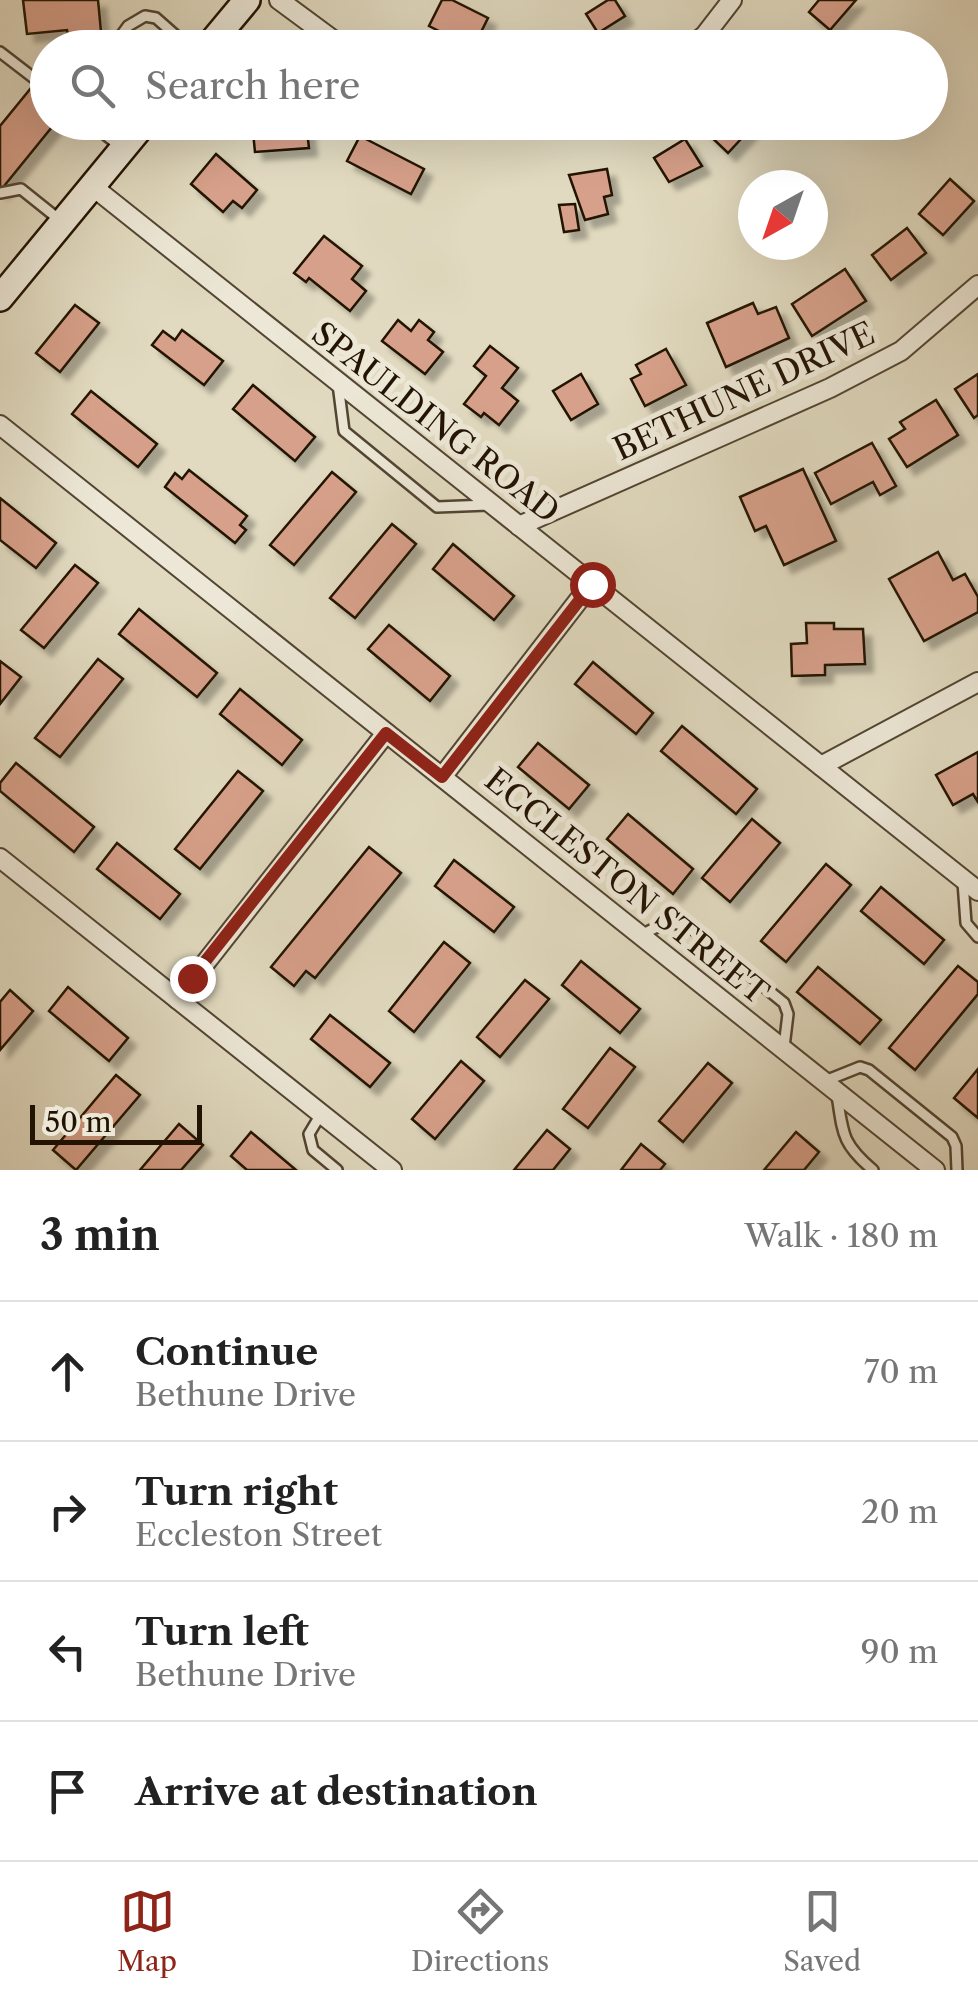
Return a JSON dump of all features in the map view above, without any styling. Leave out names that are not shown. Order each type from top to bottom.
[{"type":"street","points":[[222,30],[248,0]]},
{"type":"street","points":[[278,0],[319,30]]},
{"type":"street","points":[[709,30],[732,0]]},
{"type":"street","points":[[0,298],[130,140]]},
{"type":"street","name":"SPAULDING ROAD","points":[[92,186],[970,885]]},
{"type":"street","name":"BETHUNE DRIVE","points":[[519,526],[830,388],[901,351],[978,286]]},
{"type":"street","name":"ECCLESTON STREET","points":[[0,425],[934,1170]]},
{"type":"street","points":[[442,777],[592,584]]},
{"type":"street","points":[[821,766],[978,682]]},
{"type":"street","points":[[177,998],[386,733]]},
{"type":"street","points":[[0,858],[392,1170]]},
{"type":"lane","points":[[125,30],[144,16],[156,18],[170,30]]},
{"type":"lane","points":[[2,58],[30,77]]},
{"type":"lane","points":[[112,140],[123,149]]},
{"type":"lane","points":[[10,180],[63,222]]},
{"type":"lane","points":[[0,193],[21,189]]},
{"type":"lane","points":[[338,382],[344,432],[437,508],[492,504]]},
{"type":"lane","points":[[970,885],[966,924],[978,938]]},
{"type":"lane","points":[[640,936],[667,922],[689,926],[784,1003],[788,1014],[784,1050]]},
{"type":"lane","points":[[874,1170],[844,1142],[830,1087],[860,1068],[869,1070],[952,1138],[957,1170]]},
{"type":"lane","points":[[321,1114],[309,1134],[313,1150],[337,1170]]},
{"type":"building","points":[[23,0],[98,0],[101,30],[30,30],[27,34]]},
{"type":"building","points":[[442,0],[452,0],[488,18],[482,30],[437,30],[429,26]]},
{"type":"building","points":[[608,0],[615,0],[625,16],[596,30],[586,14]]},
{"type":"building","points":[[819,0],[856,0],[830,30],[809,12]]},
{"type":"building","points":[[30,89],[30,140],[41,140],[0,191],[0,126]]},
{"type":"building","points":[[254,140],[308,140],[309,148],[255,152]]},
{"type":"building","points":[[358,140],[368,140],[424,169],[411,194],[347,161]]},
{"type":"building","points":[[686,140],[702,166],[669,182],[654,158]]},
{"type":"building","points":[[714,140],[740,140],[728,153]]},
{"type":"building","points":[[216,154],[257,190],[242,208],[233,201],[223,212],[191,184]]},
{"type":"building","points":[[607,169],[612,195],[604,197],[608,214],[585,220],[569,175]]},
{"type":"building","points":[[950,179],[974,201],[943,235],[919,214]]},
{"type":"building","points":[[575,204],[579,230],[564,232],[559,205]]},
{"type":"building","points":[[907,228],[926,253],[891,280],[872,255]]},
{"type":"building","points":[[324,236],[362,266],[352,279],[366,291],[350,311],[309,278],[306,282],[294,273]]},
{"type":"building","points":[[845,269],[866,301],[812,336],[792,304]]},
{"type":"building","points":[[753,303],[758,314],[776,307],[789,338],[726,367],[707,323]]},
{"type":"building","points":[[75,305],[99,323],[60,372],[36,353]]},
{"type":"building","points":[[398,320],[411,331],[419,320],[434,332],[428,340],[443,352],[425,374],[382,341]]},
{"type":"building","points":[[182,330],[223,361],[204,385],[152,345],[163,331],[175,340]]},
{"type":"building","points":[[490,346],[518,368],[502,388],[518,401],[499,425],[464,404],[486,376],[474,366]]},
{"type":"building","points":[[666,349],[686,385],[645,406],[631,379],[641,374],[636,365]]},
{"type":"building","points":[[581,374],[598,404],[571,420],[553,391]]},
{"type":"building","points":[[978,374],[978,415],[974,418],[955,389]]},
{"type":"building","points":[[253,385],[315,437],[295,461],[233,409]]},
{"type":"building","points":[[91,391],[157,444],[138,467],[72,414]]},
{"type":"building","points":[[936,400],[958,435],[907,467],[889,439],[905,429],[900,422]]},
{"type":"building","points":[[872,443],[896,486],[880,495],[873,482],[831,504],[815,473]]},
{"type":"building","points":[[803,469],[836,541],[784,565],[766,526],[755,531],[740,497]]},
{"type":"building","points":[[189,470],[247,516],[240,525],[246,530],[235,543],[165,487],[175,473],[182,479]]},
{"type":"building","points":[[332,472],[356,492],[294,565],[270,545]]},
{"type":"building","points":[[0,498],[56,543],[36,568],[0,540]]},
{"type":"building","points":[[392,524],[416,544],[355,618],[330,598]]},
{"type":"building","points":[[453,544],[514,596],[494,620],[433,569]]},
{"type":"building","points":[[938,552],[953,580],[965,574],[978,597],[978,612],[924,641],[889,579]]},
{"type":"building","points":[[75,565],[98,583],[44,648],[21,630]]},
{"type":"building","points":[[139,609],[217,673],[197,697],[119,634]]},
{"type":"building","points":[[806,623],[834,623],[834,629],[863,629],[865,664],[825,665],[825,675],[792,676],[791,644],[807,643]]},
{"type":"building","points":[[389,625],[450,676],[430,701],[368,649]]},
{"type":"building","points":[[98,659],[123,679],[60,757],[35,738]]},
{"type":"building","points":[[0,661],[21,677],[0,704]]},
{"type":"building","points":[[593,662],[653,713],[636,734],[575,684]]},
{"type":"building","points":[[240,689],[302,740],[282,765],[220,714]]},
{"type":"building","points":[[682,726],[757,789],[736,814],[661,751]]},
{"type":"building","points":[[538,743],[589,785],[569,809],[518,767]]},
{"type":"building","points":[[978,752],[978,802],[973,794],[953,805],[936,775]]},
{"type":"building","points":[[16,763],[94,827],[74,852],[0,791],[0,783]]},
{"type":"building","points":[[238,771],[263,791],[200,869],[175,849]]},
{"type":"building","points":[[628,814],[693,869],[673,894],[607,839]]},
{"type":"building","points":[[752,819],[780,843],[730,902],[702,878]]},
{"type":"building","points":[[117,843],[180,894],[160,919],[97,869]]},
{"type":"building","points":[[369,847],[401,873],[315,978],[306,971],[294,986],[271,967]]},
{"type":"building","points":[[454,860],[514,907],[494,932],[435,886]]},
{"type":"building","points":[[826,864],[851,885],[786,962],[761,941]]},
{"type":"building","points":[[881,887],[944,940],[924,964],[861,911]]},
{"type":"building","points":[[444,942],[470,963],[414,1032],[389,1011]]},
{"type":"building","points":[[581,961],[640,1009],[620,1033],[562,985]]},
{"type":"building","points":[[958,966],[978,982],[978,994],[915,1070],[889,1048]]},
{"type":"building","points":[[818,967],[881,1020],[860,1044],[797,992]]},
{"type":"building","points":[[525,980],[549,999],[500,1057],[477,1037]]},
{"type":"building","points":[[68,987],[128,1038],[109,1061],[49,1011]]},
{"type":"building","points":[[10,990],[33,1011],[0,1050],[0,1002]]},
{"type":"building","points":[[330,1015],[390,1063],[370,1087],[311,1039]]},
{"type":"building","points":[[610,1048],[635,1067],[588,1128],[563,1109]]},
{"type":"building","points":[[461,1061],[484,1081],[435,1139],[412,1119]]},
{"type":"building","points":[[708,1063],[732,1083],[683,1142],[659,1121]]},
{"type":"building","points":[[978,1069],[978,1118],[954,1098]]},
{"type":"building","points":[[116,1075],[140,1095],[76,1170],[53,1150]]},
{"type":"building","points":[[179,1124],[203,1145],[181,1170],[140,1170]]},
{"type":"building","points":[[547,1130],[570,1149],[553,1170],[514,1170]]},
{"type":"building","points":[[251,1132],[296,1170],[247,1170],[231,1156]]},
{"type":"building","points":[[796,1132],[819,1152],[804,1170],[764,1170]]},
{"type":"building","points":[[641,1144],[665,1164],[660,1170],[621,1170]]},
{"type":"route","points":[[192,978],[386,733],[442,777],[592,584]]}]
